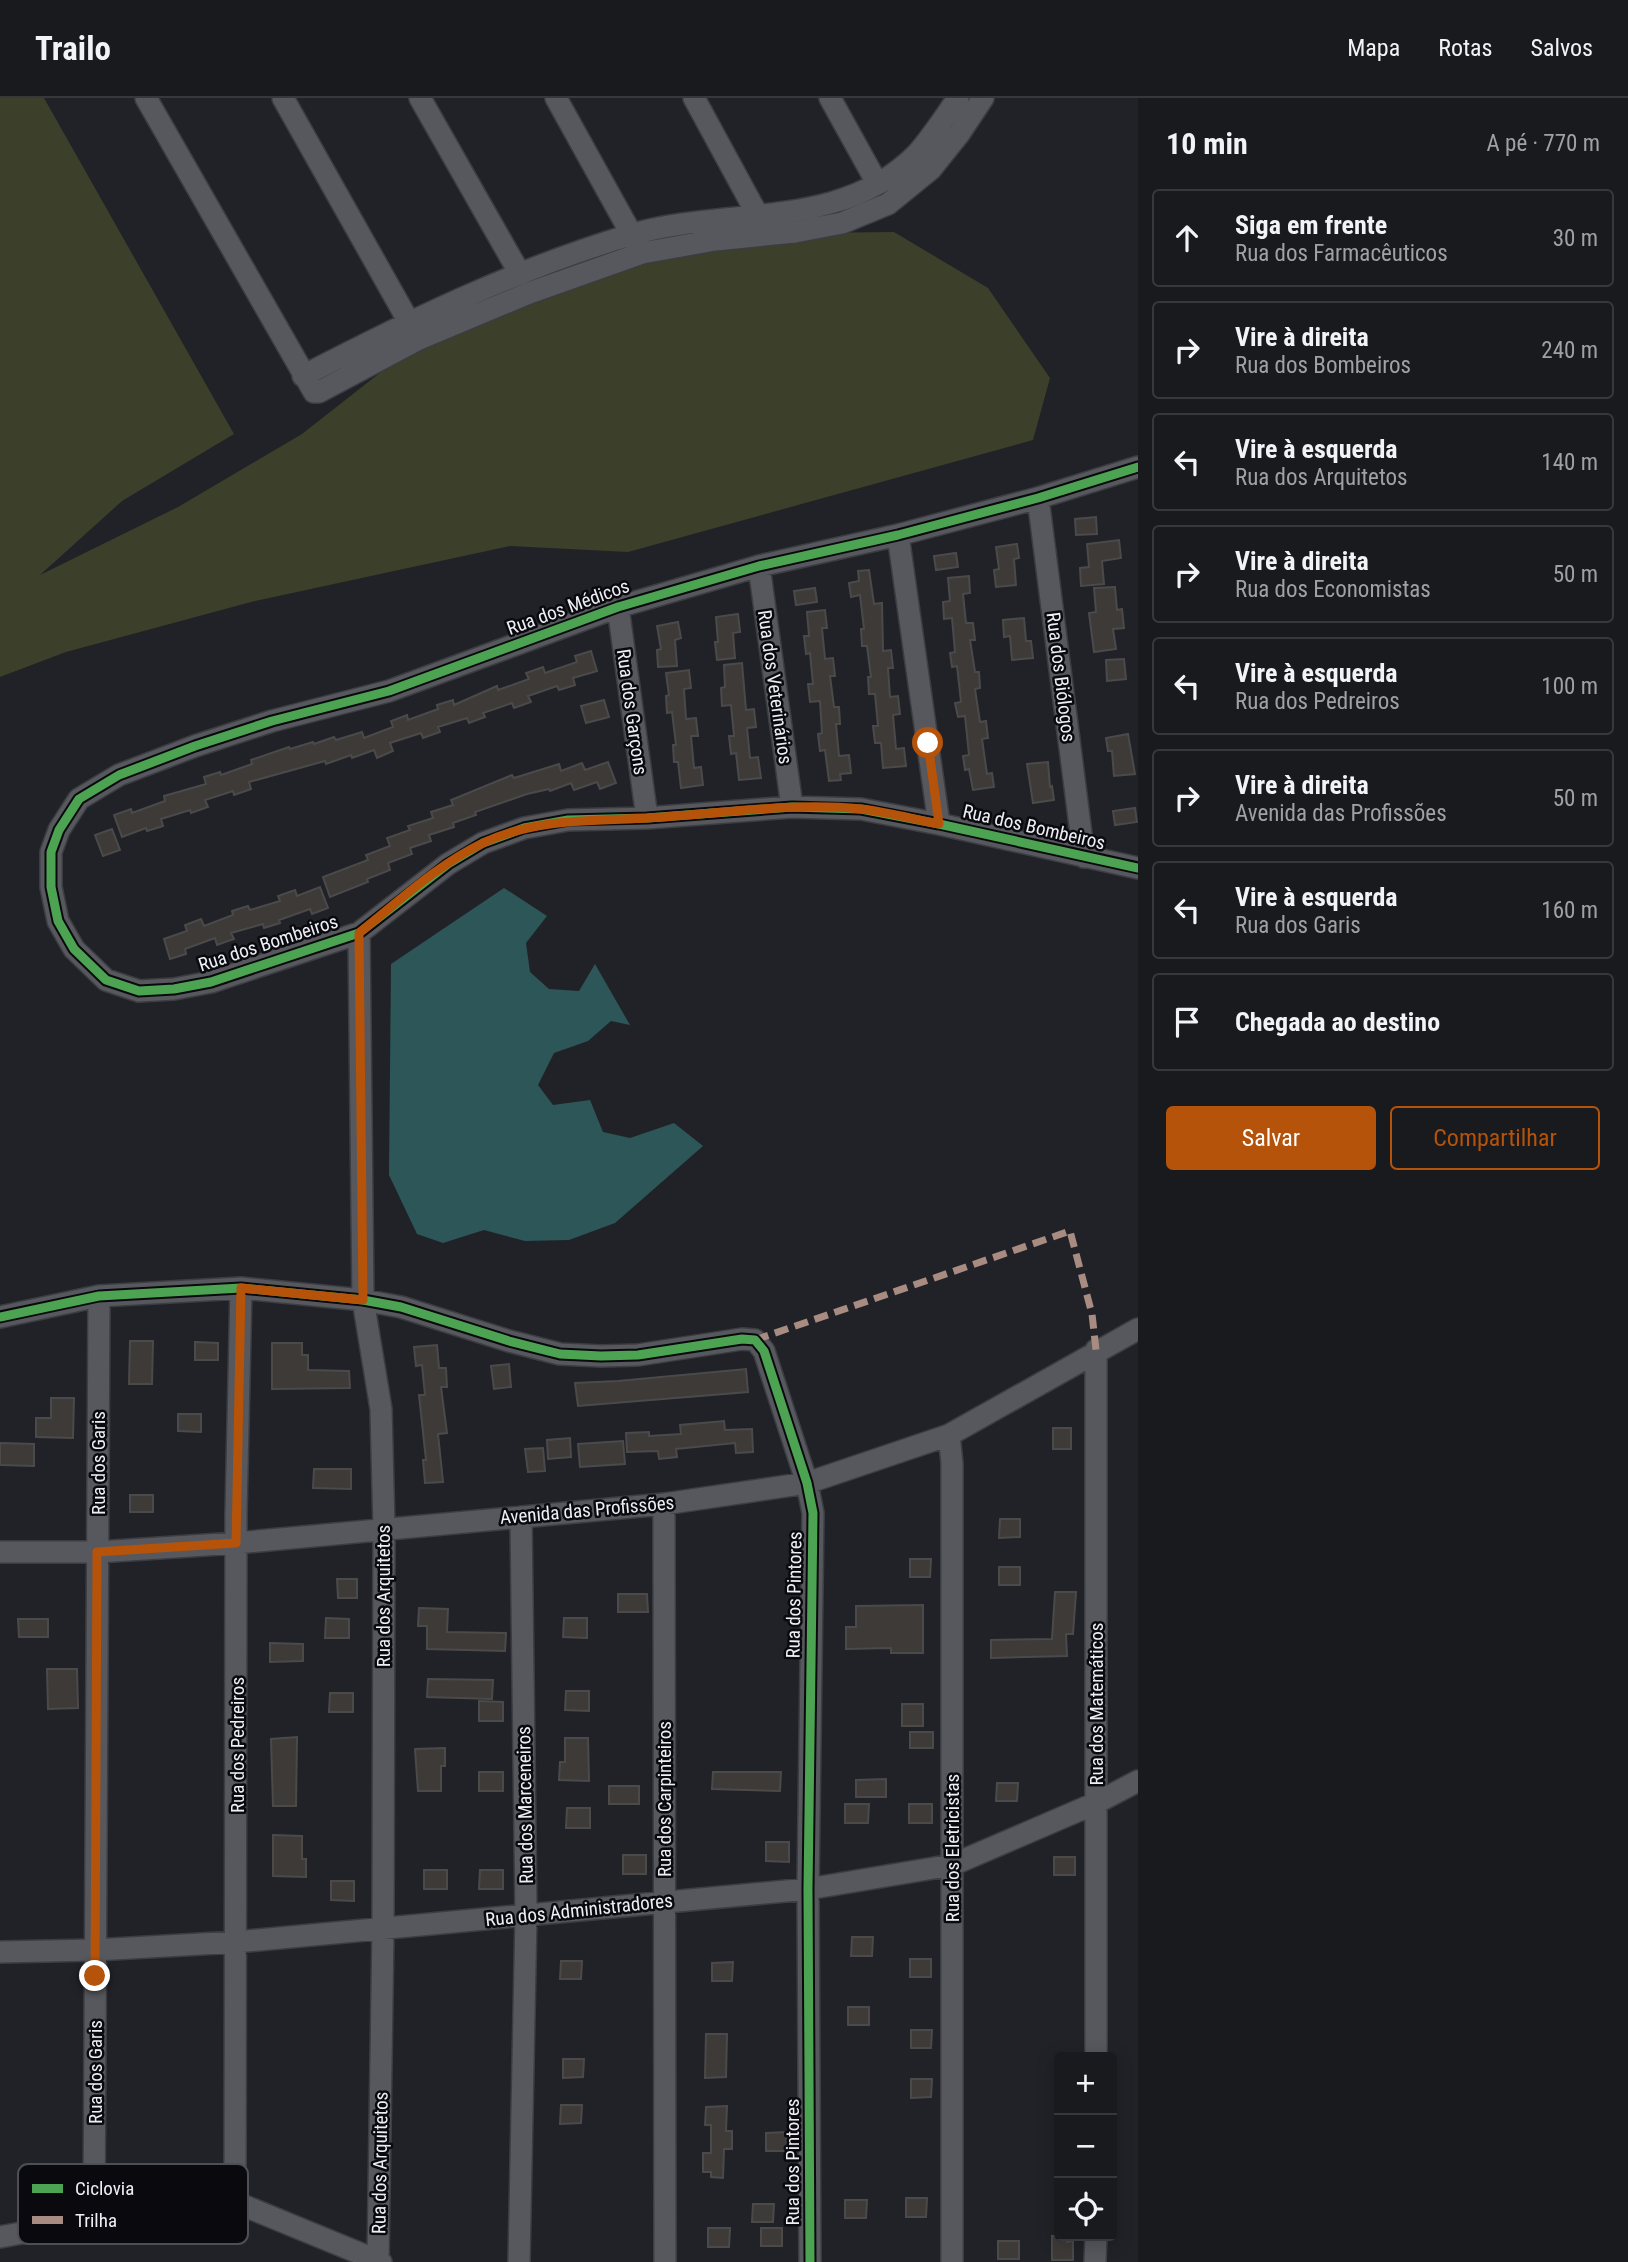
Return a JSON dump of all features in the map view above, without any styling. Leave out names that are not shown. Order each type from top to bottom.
[{"type":"street","points":[[146,98],[303,376],[523,282],[637,244],[758,214],[792,212],[835,203],[878,183],[916,154],[958,98]]},
{"type":"street","points":[[283,98],[414,330]]},
{"type":"street","points":[[420,98],[523,282]]},
{"type":"street","points":[[556,98],[637,244]]},
{"type":"street","points":[[694,98],[767,234]]},
{"type":"street","points":[[830,98],[878,183],[899,197]]},
{"type":"street","points":[[637,244],[795,232],[842,223],[878,208],[899,197],[931,169],[959,134],[982,98]]},
{"type":"street","points":[[878,183],[878,208]]},
{"type":"street","name":"Rua dos Médicos","points":[[51,852],[59,830],[79,799],[119,775],[195,746],[272,721],[389,691],[618,607],[759,566],[898,535],[1038,498],[1138,467]]},
{"type":"street","name":"Rua dos Biólogos","points":[[1038,498],[1084,857]]},
{"type":"street","points":[[898,535],[939,824]]},
{"type":"street","name":"Rua dos Veterinários","points":[[759,566],[792,807]]},
{"type":"street","name":"Rua dos Garçons","points":[[618,607],[647,818]]},
{"type":"street","name":"Rua dos Bombeiros","points":[[51,852],[51,887],[58,920],[74,949],[106,980],[139,991],[174,989],[211,982],[359,933],[448,864],[483,843],[524,828],[568,820],[647,818],[792,807],[861,809],[1138,868]]},
{"type":"street","name":"Rua dos Arquitetos","points":[[359,933],[363,1300],[381,1409],[384,1528],[380,2261]]},
{"type":"street","points":[[0,1317],[99,1296],[241,1288],[363,1300]]},
{"type":"street","name":"Rua dos Pedreiros","points":[[235,2164],[236,1543],[241,1288]]},
{"type":"street","name":"Rua dos Garis","points":[[94,2164],[99,1296]]},
{"type":"street","name":"Rua dos Pintores","points":[[363,1300],[401,1307],[560,1353],[638,1355],[742,1339],[755,1340],[764,1351],[807,1483],[813,1513],[808,1889],[810,2262]]},
{"type":"street","name":"Avenida das Profissões","points":[[0,1552],[97,1552],[236,1543],[664,1504],[807,1483],[949,1435],[1138,1329]]},
{"type":"street","name":"Rua dos Matemáticos","points":[[1096,2052],[1097,1350]]},
{"type":"street","name":"Rua dos Eletricistas","points":[[949,1435],[952,1462],[952,2262]]},
{"type":"street","name":"Rua dos Carpinteiros","points":[[664,1504],[665,2262]]},
{"type":"street","name":"Rua dos Marceneiros","points":[[519,2262],[526,1915],[521,1517]]},
{"type":"street","name":"Rua dos Administradores","points":[[0,1952],[236,1942],[808,1889],[952,1865],[1096,1803],[1138,1781]]},
{"type":"street","points":[[248,2207],[380,2261]]},
{"type":"street","points":[[0,2237],[18,2234]]},
{"type":"street","points":[[1096,2241],[1096,2262]]},
{"type":"green space","points":[[0,98],[44,98],[234,434],[122,501],[40,575],[178,507],[302,434],[409,350],[651,250],[804,233],[894,232],[988,288],[1050,378],[1033,440],[628,552],[510,546],[251,602],[66,652],[0,677]]},
{"type":"water","points":[[504,888],[547,916],[526,943],[530,972],[549,989],[579,991],[595,964],[630,1025],[611,1021],[588,1041],[554,1053],[538,1085],[553,1105],[590,1100],[603,1132],[630,1138],[674,1123],[703,1146],[615,1223],[569,1240],[525,1241],[484,1230],[443,1243],[417,1234],[389,1175],[391,964]]},
{"type":"building","points":[[1096,517],[1097,534],[1076,535],[1075,519]]},
{"type":"building","points":[[1119,540],[1121,558],[1102,561],[1104,584],[1081,586],[1080,568],[1089,567],[1087,544]]},
{"type":"building","points":[[1017,544],[1019,558],[1014,559],[1016,585],[996,587],[994,570],[999,569],[996,547]]},
{"type":"building","points":[[956,553],[958,567],[936,570],[934,556]]},
{"type":"building","points":[[869,570],[874,604],[882,603],[883,651],[891,650],[893,668],[888,668],[890,697],[898,696],[900,714],[893,715],[896,749],[904,748],[906,766],[883,768],[881,743],[875,743],[873,726],[878,726],[875,694],[869,694],[868,677],[871,677],[867,646],[862,646],[861,629],[864,629],[860,595],[851,597],[849,583],[859,581],[858,571]]},
{"type":"building","points":[[969,576],[970,593],[963,594],[966,623],[973,623],[975,640],[970,640],[975,672],[979,672],[980,688],[975,689],[980,722],[986,721],[988,738],[982,739],[987,774],[992,773],[994,787],[973,790],[963,756],[969,755],[965,716],[958,717],[955,703],[961,702],[957,666],[952,667],[950,653],[955,652],[952,618],[944,619],[943,602],[950,601],[948,578]]},
{"type":"building","points":[[1115,587],[1117,610],[1122,609],[1124,628],[1113,629],[1116,649],[1094,652],[1089,613],[1096,612],[1094,588]]},
{"type":"building","points":[[815,588],[817,602],[796,605],[794,591]]},
{"type":"building","points":[[825,610],[827,628],[822,628],[825,659],[833,658],[835,676],[830,676],[834,707],[839,707],[840,724],[836,724],[839,756],[849,755],[851,773],[840,774],[841,780],[829,781],[825,750],[820,751],[818,734],[822,733],[820,701],[810,702],[808,684],[813,684],[810,653],[806,654],[804,636],[809,636],[807,612]]},
{"type":"building","points":[[738,614],[740,632],[733,633],[735,658],[717,660],[716,617]]},
{"type":"building","points":[[1024,618],[1026,641],[1031,641],[1033,658],[1012,660],[1010,636],[1004,637],[1003,620]]},
{"type":"building","points":[[678,622],[681,638],[675,640],[677,666],[658,667],[657,650],[661,649],[657,626]]},
{"type":"building","points":[[591,651],[597,671],[573,678],[575,685],[559,690],[557,686],[528,696],[531,702],[514,708],[512,703],[483,713],[485,717],[469,723],[467,718],[438,727],[440,732],[423,738],[421,733],[390,743],[393,751],[377,758],[374,750],[352,758],[351,755],[326,764],[325,761],[249,782],[251,789],[234,795],[233,791],[205,800],[208,807],[161,819],[163,826],[147,831],[146,828],[122,837],[114,815],[131,809],[132,813],[165,801],[164,796],[206,784],[204,777],[220,772],[221,775],[252,764],[251,760],[289,747],[290,749],[313,742],[314,744],[334,737],[336,740],[362,732],[364,738],[393,727],[391,721],[407,715],[408,720],[438,709],[437,705],[453,700],[454,705],[497,686],[498,690],[529,679],[526,673],[543,667],[545,673],[577,662],[575,656]]},
{"type":"building","points":[[1124,659],[1126,679],[1107,681],[1106,660]]},
{"type":"building","points":[[742,663],[746,710],[754,709],[756,727],[747,728],[750,758],[758,757],[761,778],[739,780],[736,753],[731,754],[729,736],[734,736],[731,705],[722,706],[721,688],[725,687],[724,665]]},
{"type":"building","points":[[689,670],[691,688],[684,689],[686,719],[696,718],[698,736],[691,736],[694,768],[701,767],[703,785],[681,788],[678,762],[674,762],[673,745],[676,745],[672,712],[667,713],[666,696],[669,695],[666,673]]},
{"type":"building","points":[[604,700],[609,717],[586,723],[581,706]]},
{"type":"building","points":[[1128,734],[1135,774],[1114,776],[1112,751],[1108,751],[1106,738]]},
{"type":"building","points":[[608,762],[616,783],[600,789],[597,782],[574,790],[571,783],[550,791],[549,789],[527,794],[475,812],[476,815],[453,823],[454,827],[429,835],[431,841],[410,848],[412,854],[388,863],[390,870],[330,897],[323,877],[368,860],[366,855],[390,846],[387,838],[410,830],[408,826],[433,818],[431,812],[453,805],[451,800],[512,775],[514,778],[559,764],[561,771],[582,763],[585,770]]},
{"type":"building","points":[[1048,762],[1054,800],[1033,803],[1027,764]]},
{"type":"building","points":[[1135,808],[1137,822],[1115,825],[1113,811]]},
{"type":"building","points":[[112,829],[120,850],[103,856],[95,835]]},
{"type":"building","points":[[320,887],[328,908],[312,914],[310,909],[264,928],[263,924],[231,933],[234,939],[217,945],[215,938],[185,949],[186,954],[170,959],[164,939],[187,931],[185,925],[201,919],[204,926],[233,915],[232,911],[248,906],[250,910],[280,901],[278,896],[295,890],[297,896]]},
{"type":"building","points":[[130,1341],[153,1341],[152,1384],[129,1384]]},
{"type":"building","points":[[195,1342],[218,1343],[218,1360],[195,1360]]},
{"type":"building","points":[[272,1343],[302,1343],[302,1355],[308,1355],[308,1370],[349,1371],[350,1388],[272,1389]]},
{"type":"building","points":[[437,1345],[439,1368],[446,1368],[447,1387],[441,1387],[447,1433],[438,1434],[443,1482],[425,1483],[423,1460],[426,1460],[419,1395],[425,1395],[422,1365],[416,1366],[414,1347]]},
{"type":"building","points":[[509,1364],[511,1387],[494,1389],[491,1366]]},
{"type":"building","points":[[746,1369],[748,1392],[578,1406],[575,1383]]},
{"type":"building","points":[[51,1398],[74,1398],[73,1438],[36,1437],[36,1418],[51,1418]]},
{"type":"building","points":[[178,1414],[201,1414],[201,1432],[178,1431]]},
{"type":"building","points":[[724,1421],[725,1430],[752,1429],[753,1452],[736,1453],[735,1443],[676,1449],[677,1457],[659,1459],[658,1451],[627,1452],[626,1433],[649,1432],[649,1436],[681,1434],[680,1425]]},
{"type":"building","points":[[1053,1428],[1071,1428],[1071,1449],[1053,1449]]},
{"type":"building","points":[[570,1438],[571,1457],[548,1459],[547,1440]]},
{"type":"building","points":[[623,1441],[625,1464],[580,1467],[578,1444]]},
{"type":"building","points":[[0,1443],[34,1444],[34,1466],[0,1465]]},
{"type":"building","points":[[543,1448],[545,1471],[528,1472],[525,1449]]},
{"type":"building","points":[[314,1469],[351,1469],[351,1489],[313,1488]]},
{"type":"building","points":[[130,1495],[153,1495],[153,1512],[130,1512]]},
{"type":"building","points":[[1000,1519],[1020,1519],[1020,1537],[999,1538]]},
{"type":"building","points":[[910,1559],[931,1559],[930,1577],[910,1577]]},
{"type":"building","points":[[999,1567],[1020,1567],[1020,1585],[999,1585]]},
{"type":"building","points":[[337,1579],[357,1579],[357,1598],[338,1598]]},
{"type":"building","points":[[1055,1592],[1076,1592],[1073,1634],[1066,1634],[1067,1656],[991,1658],[991,1640],[1052,1639]]},
{"type":"building","points":[[618,1594],[647,1594],[648,1612],[618,1612]]},
{"type":"building","points":[[923,1605],[923,1653],[891,1653],[891,1648],[846,1649],[846,1627],[856,1627],[856,1606]]},
{"type":"building","points":[[419,1608],[448,1609],[447,1632],[506,1633],[505,1651],[427,1649],[427,1626],[418,1626]]},
{"type":"building","points":[[326,1618],[349,1619],[349,1638],[325,1638]]},
{"type":"building","points":[[564,1618],[587,1618],[587,1638],[563,1637]]},
{"type":"building","points":[[18,1619],[48,1619],[48,1637],[19,1637]]},
{"type":"building","points":[[270,1643],[303,1644],[303,1661],[270,1662]]},
{"type":"building","points":[[47,1669],[77,1669],[78,1708],[48,1709]]},
{"type":"building","points":[[428,1679],[493,1680],[492,1699],[427,1697]]},
{"type":"building","points":[[566,1691],[589,1691],[589,1711],[565,1710]]},
{"type":"building","points":[[330,1693],[353,1693],[353,1712],[329,1712]]},
{"type":"building","points":[[479,1701],[503,1702],[503,1721],[479,1721]]},
{"type":"building","points":[[902,1704],[923,1704],[923,1726],[902,1726]]},
{"type":"building","points":[[910,1732],[933,1732],[933,1748],[910,1748]]},
{"type":"building","points":[[297,1737],[296,1806],[273,1806],[271,1739]]},
{"type":"building","points":[[565,1738],[588,1738],[589,1781],[559,1780],[560,1762],[565,1762]]},
{"type":"building","points":[[445,1748],[445,1766],[441,1766],[441,1791],[418,1791],[415,1749]]},
{"type":"building","points":[[479,1772],[503,1772],[503,1791],[479,1791]]},
{"type":"building","points":[[713,1772],[781,1772],[780,1791],[712,1789]]},
{"type":"building","points":[[886,1779],[886,1797],[856,1797],[856,1780]]},
{"type":"building","points":[[997,1783],[1018,1783],[1017,1801],[996,1801]]},
{"type":"building","points":[[609,1786],[639,1786],[639,1804],[609,1804]]},
{"type":"building","points":[[845,1804],[869,1804],[868,1823],[845,1823]]},
{"type":"building","points":[[909,1804],[932,1804],[932,1823],[909,1823]]},
{"type":"building","points":[[567,1808],[590,1808],[590,1828],[566,1828]]},
{"type":"building","points":[[273,1835],[302,1836],[302,1859],[306,1859],[306,1877],[273,1876]]},
{"type":"building","points":[[766,1842],[789,1842],[789,1862],[766,1861]]},
{"type":"building","points":[[623,1855],[646,1855],[646,1874],[623,1874]]},
{"type":"building","points":[[1054,1857],[1075,1857],[1075,1875],[1054,1875]]},
{"type":"building","points":[[424,1870],[447,1870],[447,1889],[424,1889]]},
{"type":"building","points":[[480,1870],[503,1870],[503,1889],[479,1889]]},
{"type":"building","points":[[331,1881],[354,1881],[354,1901],[331,1900]]},
{"type":"building","points":[[852,1937],[873,1937],[872,1956],[851,1956]]},
{"type":"building","points":[[910,1959],[931,1959],[931,1977],[910,1977]]},
{"type":"building","points":[[561,1961],[582,1961],[581,1979],[560,1979]]},
{"type":"building","points":[[733,1962],[732,1981],[712,1981],[712,1963]]},
{"type":"building","points":[[848,2007],[869,2007],[869,2025],[848,2025]]},
{"type":"building","points":[[911,2030],[932,2030],[931,2048],[911,2048]]},
{"type":"building","points":[[706,2034],[727,2034],[726,2077],[705,2078]]},
{"type":"building","points":[[563,2059],[584,2059],[583,2077],[563,2078]]},
{"type":"building","points":[[911,2079],[932,2079],[931,2097],[911,2098]]},
{"type":"building","points":[[561,2105],[582,2105],[581,2123],[560,2124]]},
{"type":"building","points":[[727,2106],[726,2131],[732,2131],[732,2149],[724,2149],[723,2178],[711,2177],[711,2172],[703,2172],[703,2153],[711,2153],[711,2125],[705,2125],[706,2107]]},
{"type":"building","points":[[787,2132],[786,2151],[766,2151],[766,2133]]},
{"type":"building","points":[[906,2198],[927,2198],[926,2217],[906,2217]]},
{"type":"building","points":[[845,2200],[867,2200],[866,2218],[845,2218]]},
{"type":"building","points":[[753,2204],[774,2204],[773,2222],[752,2222]]},
{"type":"building","points":[[708,2228],[730,2228],[729,2247],[708,2247]]},
{"type":"building","points":[[761,2228],[782,2228],[782,2246],[761,2246]]},
{"type":"building","points":[[1052,2236],[1054,2241],[1073,2241],[1073,2260],[1052,2260]]},
{"type":"building","points":[[998,2241],[1019,2241],[1019,2259],[998,2259]]},
{"type":"marked path","points":[[755,1340],[1070,1231],[1092,1314],[1096,1350]]},
{"type":"cycle path","points":[[1138,467],[1038,498],[898,535],[759,566],[618,607],[389,691],[272,721],[119,775],[79,799],[59,830],[51,852],[51,887],[58,921],[74,949],[106,980],[139,991],[174,989],[211,982],[359,933],[448,864],[483,843],[524,828],[568,820],[647,818],[792,807],[861,809],[1138,868]]},
{"type":"cycle path","points":[[0,1317],[99,1296],[241,1288],[363,1300],[401,1307],[560,1354],[638,1355],[742,1339],[755,1340],[764,1351],[807,1483],[813,1513],[808,1889],[810,2262]]},
{"type":"route","points":[[95,1976],[97,1552],[236,1543],[241,1288],[363,1300],[359,933],[448,864],[483,843],[524,828],[568,820],[647,818],[792,807],[861,809],[939,824],[928,743]]}]
